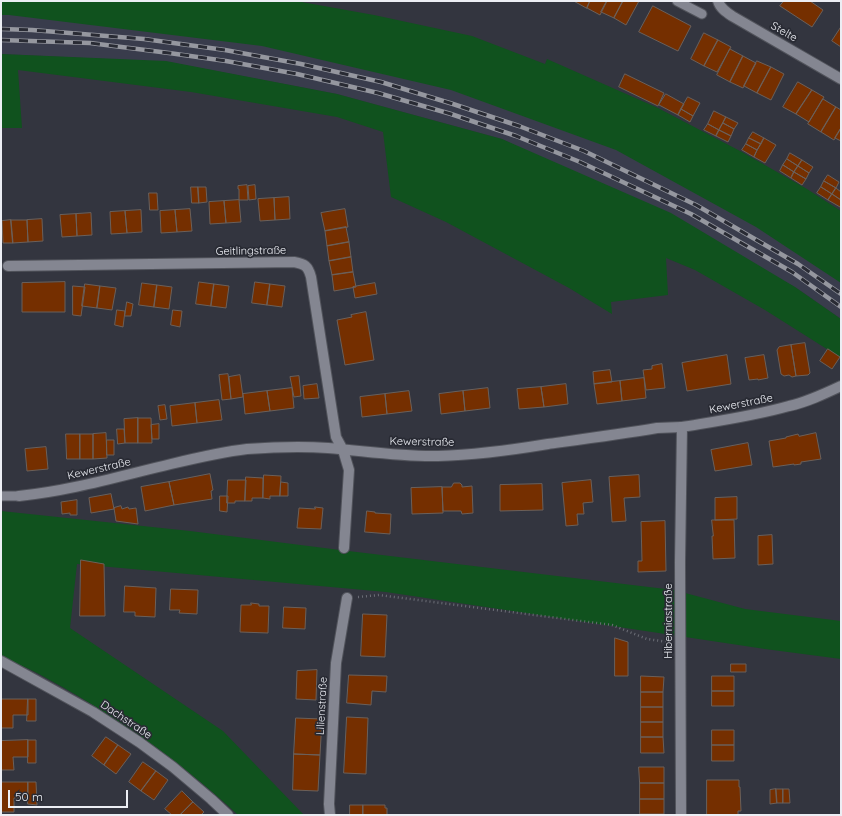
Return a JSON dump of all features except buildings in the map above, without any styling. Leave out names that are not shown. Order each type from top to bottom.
[{"type":"street","name":"Stelte","points":[[718,2],[723,9],[732,16],[841,79]]},
{"type":"street","name":"Geitlingstraße","points":[[8,266],[301,263],[306,266],[311,277],[336,437],[343,450]]},
{"type":"street","name":"Kewerstraße","points":[[19,496],[77,487],[227,452],[260,448],[328,448],[403,455],[455,455],[506,450],[657,428],[682,427],[763,413],[810,399],[841,386]]},
{"type":"street","name":"Hiberniastraße","points":[[680,815],[682,427]]},
{"type":"street","points":[[343,450],[349,470],[344,548]]},
{"type":"street","name":"Lilienstraße","points":[[330,815],[336,663],[347,598]]},
{"type":"street","name":"Dachstraße","points":[[1,661],[92,712],[139,742],[173,767],[228,815]]},
{"type":"lane","points":[[677,1],[702,14]]},
{"type":"lane","name":"Kewerstraße","points":[[1,496],[19,496]]},
{"type":"path","points":[[347,598],[379,595],[612,625],[647,639],[680,643]]},
{"type":"shaded area","points":[[191,8],[446,52],[841,247],[841,319],[795,287],[502,139],[337,94],[168,62],[1,54],[1,15]]},
{"type":"green space","points":[[1,1],[296,1],[374,15],[472,36],[545,64],[547,59],[658,108],[742,152],[807,189],[841,211],[841,283],[756,227],[616,150],[451,90],[262,46],[1,15]]},
{"type":"green space","points":[[1,54],[166,61],[337,94],[502,139],[671,213],[795,287],[841,319],[841,358],[765,310],[695,270],[666,258],[668,295],[611,302],[612,314],[569,288],[446,222],[391,197],[383,132],[337,117],[191,92],[18,70],[22,128],[1,128]]},
{"type":"green space","points":[[1,511],[190,531],[674,590],[745,609],[841,621],[841,659],[386,592],[77,564],[70,628],[223,731],[304,815],[238,815],[192,775],[117,720],[37,673],[1,657]]},
{"type":"railway","points":[[1,29],[144,39],[225,50],[301,64],[381,82],[453,104],[519,126],[584,151],[696,205],[798,264],[841,294]]},
{"type":"railway","points":[[1,40],[90,43],[226,61],[297,74],[378,93],[451,114],[516,136],[580,162],[691,214],[792,272],[841,307]]}]
